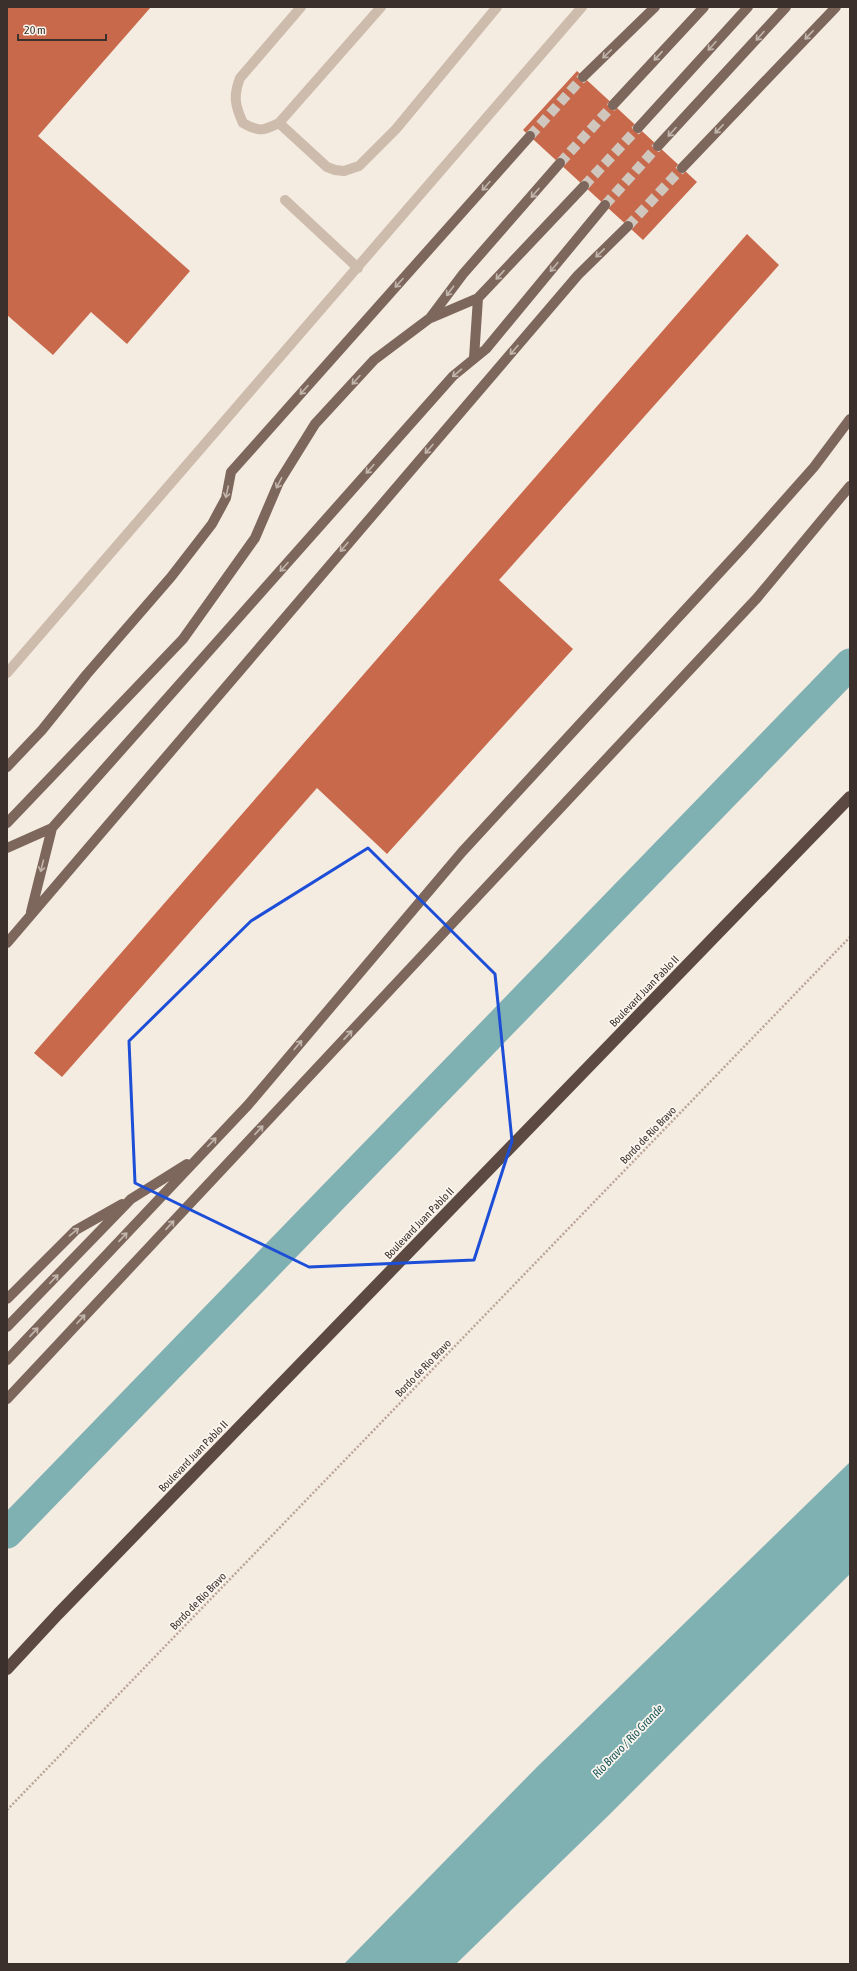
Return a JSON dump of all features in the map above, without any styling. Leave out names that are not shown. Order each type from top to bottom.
[{"type":"highway","name":"Boulevard Juan Pablo II","points":[[7,1669],[86,1585],[850,797]]},
{"type":"main road","points":[[583,77],[655,7]]},
{"type":"main road","points":[[613,105],[704,7]]},
{"type":"main road","points":[[638,128],[748,7]]},
{"type":"main road","points":[[658,146],[786,7]]},
{"type":"main road","points":[[682,168],[836,7]]},
{"type":"main road","points":[[7,767],[42,730],[87,674],[171,577],[212,524],[226,498],[231,472],[530,136]]},
{"type":"main road","points":[[430,318],[463,274],[560,163]]},
{"type":"main road","points":[[7,823],[183,639],[255,538],[279,482],[315,424],[374,360],[430,318],[478,298],[584,186]]},
{"type":"main road","points":[[7,848],[52,828],[453,376],[486,349],[606,205]]},
{"type":"main road","points":[[7,943],[30,914],[578,275],[628,226]]},
{"type":"main road","points":[[474,358],[478,298]]},
{"type":"main road","points":[[7,1360],[248,1105],[462,852],[744,546],[809,473],[850,419]]},
{"type":"main road","points":[[7,1399],[757,598],[850,486]]},
{"type":"main road","points":[[30,914],[52,828]]},
{"type":"main road","points":[[7,1299],[76,1230],[131,1199],[198,1157]]},
{"type":"main road","points":[[7,1327],[131,1199]]},
{"type":"main road","points":[[7,1286],[24,1283]]},
{"type":"lane","points":[[301,7],[240,78],[235,91],[235,102],[243,123],[256,130],[267,129],[279,123],[381,7]]},
{"type":"lane","points":[[279,123],[327,167],[344,171],[359,166],[396,129],[497,7]]},
{"type":"lane","points":[[7,673],[582,7]]},
{"type":"lane","points":[[285,200],[358,268]]},
{"type":"path","name":"Bordo de Rio Bravo","points":[[7,1810],[850,937]]},
{"type":"highlighted area","points":[[368,848],[495,974],[512,1141],[474,1260],[309,1267],[135,1183],[129,1041],[251,921]]},
{"type":"water","name":"Río Bravo / Rio Grande","points":[[850,1462],[850,1574],[609,1815],[456,1964],[344,1964],[537,1767]]},
{"type":"building","points":[[7,7],[151,7],[38,136],[190,271],[127,344],[91,312],[53,355],[7,315]]},
{"type":"building","points":[[577,71],[697,182],[643,240],[523,130]]},
{"type":"building","points":[[747,234],[779,265],[499,580],[573,649],[387,854],[317,788],[62,1077],[34,1053]]},
{"type":"waterway","points":[[7,1533],[850,664]]},
{"type":"tunnel","points":[[530,136],[583,77]]},
{"type":"tunnel","points":[[560,163],[613,105]]},
{"type":"tunnel","points":[[584,186],[638,128]]},
{"type":"tunnel","points":[[605,205],[658,146]]},
{"type":"tunnel","points":[[628,226],[682,168]]}]
